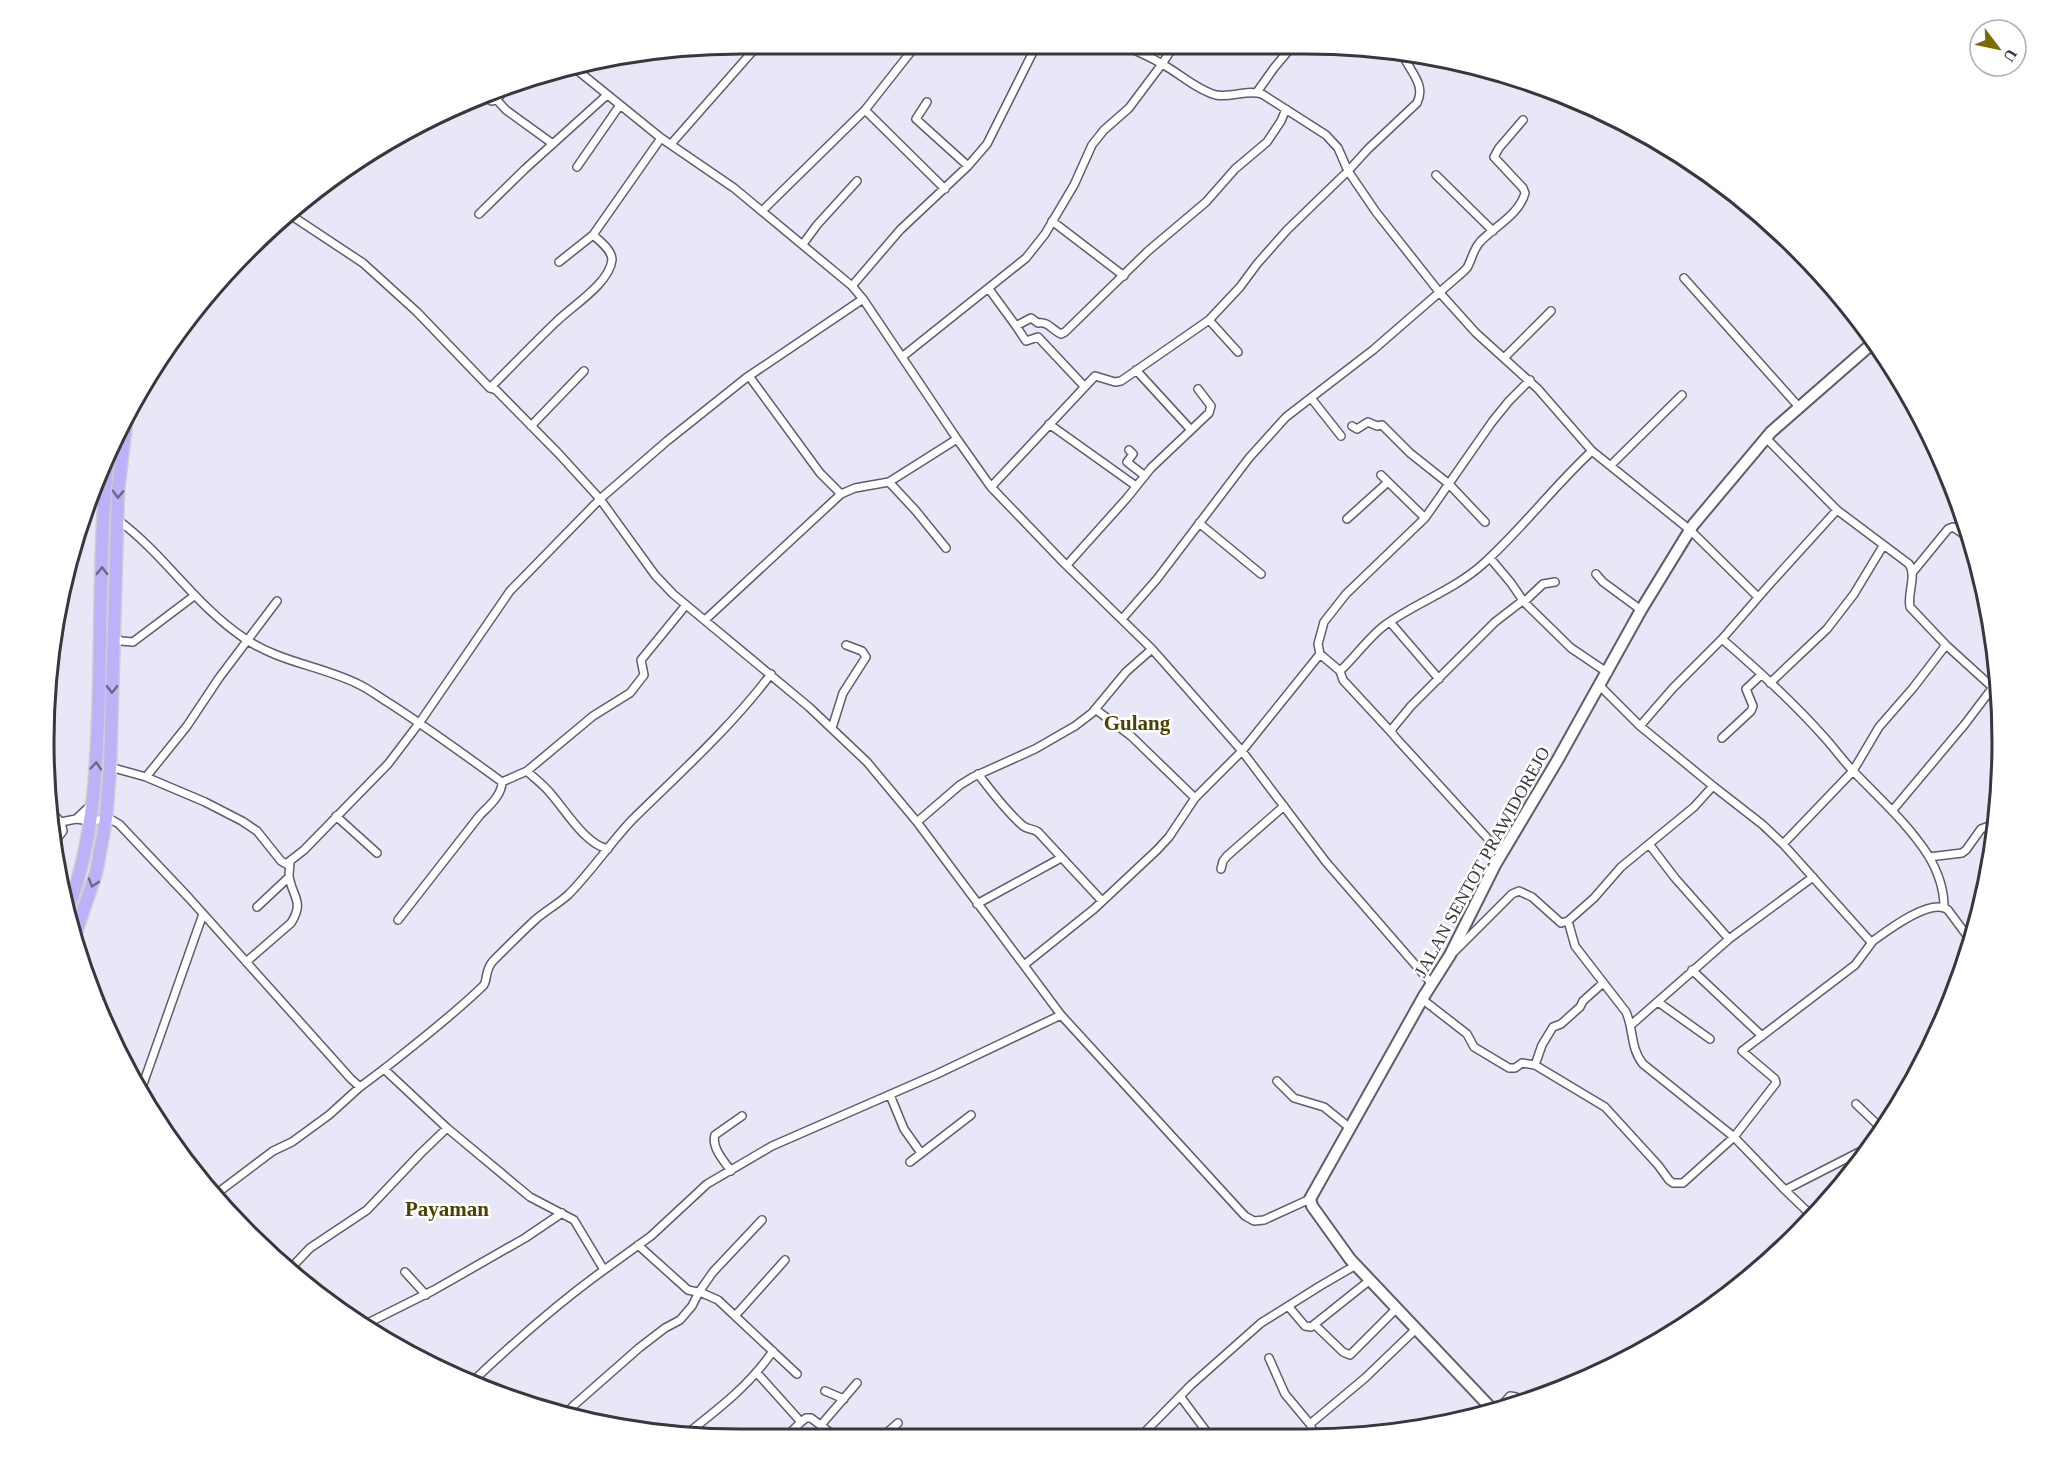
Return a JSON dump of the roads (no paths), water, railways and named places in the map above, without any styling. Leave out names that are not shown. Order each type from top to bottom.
[{"type":"highway","points":[[79,924],[96,873],[106,819],[110,767],[118,490],[124,439]]},
{"type":"highway","points":[[72,896],[87,843],[97,764],[103,528],[107,477]]},
{"type":"main road","name":"JALAN SENTOT PRAWIDOREJO","points":[[1310,1199],[1422,999],[1450,955],[1502,853],[1608,673],[1641,610],[1690,530],[1766,438],[1867,348]]},
{"type":"main road","points":[[1310,1199],[1312,1206],[1356,1265],[1488,1404]]},
{"type":"street","points":[[670,144],[750,54]]},
{"type":"street","points":[[762,211],[865,110],[909,54]]},
{"type":"street","points":[[852,286],[900,230],[945,189],[987,144],[1032,54]]},
{"type":"street","points":[[1141,54],[1162,64],[1207,92],[1235,96],[1257,92],[1326,135],[1338,148],[1348,171],[1383,220],[1440,293],[1476,333],[1530,380],[1592,451],[1690,530],[1758,597]]},
{"type":"street","points":[[902,357],[1026,258],[1074,185],[1092,145],[1104,130],[1129,108],[1168,54]]},
{"type":"street","points":[[1257,92],[1286,54]]},
{"type":"street","points":[[992,486],[1095,376],[1115,382],[1121,381],[1209,320],[1240,287],[1287,230],[1416,103],[1421,94],[1420,87],[1407,62]]},
{"type":"street","points":[[581,73],[661,138],[734,188],[852,286],[992,486],[1067,565],[1152,649],[1242,751],[1326,862],[1432,984]]},
{"type":"street","points":[[479,214],[607,95]]},
{"type":"street","points":[[496,99],[506,110],[553,144]]},
{"type":"street","points":[[927,102],[916,119],[968,166]]},
{"type":"street","points":[[577,167],[620,105]]},
{"type":"street","points":[[1016,326],[1031,318],[1038,323],[1047,323],[1061,334],[1148,251],[1206,202],[1235,169],[1267,142],[1286,109]]},
{"type":"street","points":[[865,110],[945,189]]},
{"type":"street","points":[[1122,619],[1157,579],[1249,458],[1286,417],[1373,350],[1440,293],[1467,268],[1473,251],[1481,241],[1523,201],[1525,193],[1522,188],[1494,157],[1523,120]]},
{"type":"street","points":[[559,262],[593,235],[661,138]]},
{"type":"street","points":[[1436,175],[1493,231]]},
{"type":"street","points":[[803,244],[857,181]]},
{"type":"street","points":[[296,219],[363,263],[417,312],[490,388],[496,390],[559,454],[600,500],[655,575],[686,605],[771,674],[867,762],[917,822],[1061,1015],[1245,1216],[1254,1221],[1264,1220],[1310,1199]]},
{"type":"street","points":[[1052,221],[1124,276]]},
{"type":"street","points":[[490,388],[602,280],[612,258],[608,250],[593,235]]},
{"type":"street","points":[[1684,278],[1799,408]]},
{"type":"street","points":[[989,289],[1026,341],[1038,337],[1084,386]]},
{"type":"street","points":[[110,767],[146,777],[205,802],[242,821],[257,831],[286,864],[388,764],[420,722],[510,591],[600,500],[667,441],[749,376],[862,299]]},
{"type":"street","points":[[1505,357],[1551,311]]},
{"type":"street","points":[[1209,320],[1238,352]]},
{"type":"street","points":[[1136,370],[1191,430]]},
{"type":"street","points":[[531,426],[584,371]]},
{"type":"street","points":[[749,376],[820,473],[841,494]]},
{"type":"street","points":[[1502,853],[1343,681],[1340,671],[1320,654],[1318,644],[1319,635],[1329,615],[1346,594],[1425,518],[1509,401],[1530,380]]},
{"type":"street","points":[[1067,565],[1144,476],[1212,409],[1198,389]]},
{"type":"street","points":[[1611,465],[1682,395]]},
{"type":"street","points":[[1311,398],[1341,436]]},
{"type":"street","points":[[1352,426],[1357,429],[1368,422],[1377,426],[1382,425],[1410,453],[1449,484],[1485,522]]},
{"type":"street","points":[[1049,424],[1136,486]]},
{"type":"street","points":[[1766,438],[1836,510],[1909,564],[1912,573],[1908,599],[1910,607],[1946,645],[1990,684]]},
{"type":"street","points":[[705,620],[841,494],[855,488],[889,482],[957,439]]},
{"type":"street","points":[[1129,450],[1133,454],[1127,462],[1144,476]]},
{"type":"street","points":[[1340,671],[1390,622],[1452,587],[1490,558],[1572,469],[1592,451]]},
{"type":"street","points":[[1381,475],[1425,518]]},
{"type":"street","points":[[889,482],[916,510],[946,548]]},
{"type":"street","points":[[1347,519],[1388,482]]},
{"type":"street","points":[[1640,726],[1673,688],[1722,639],[1836,510]]},
{"type":"street","points":[[118,520],[135,532],[194,596],[223,623],[246,640],[291,660],[358,684],[420,722],[502,782]]},
{"type":"street","points":[[1199,523],[1261,574]]},
{"type":"street","points":[[1912,573],[1948,529],[1953,527],[1959,531]]},
{"type":"street","points":[[1770,683],[1827,629],[1854,594],[1883,546]]},
{"type":"street","points":[[1490,558],[1524,602],[1571,648],[1608,673]]},
{"type":"street","points":[[1596,574],[1603,582],[1641,610]]},
{"type":"street","points":[[1392,732],[1395,725],[1495,622],[1514,606],[1524,602],[1543,584],[1555,582]]},
{"type":"street","points":[[113,634],[121,641],[133,642],[194,596]]},
{"type":"street","points":[[146,777],[187,726],[246,640],[277,601]]},
{"type":"street","points":[[502,782],[527,771],[593,716],[619,700],[639,683],[644,675],[641,660],[686,605]]},
{"type":"street","points":[[1390,622],[1439,679]]},
{"type":"street","points":[[1722,639],[1824,737],[1914,837],[1929,857],[1943,892],[1944,907],[1965,933]]},
{"type":"street","points":[[832,728],[843,693],[866,657],[862,651],[846,645]]},
{"type":"street","points":[[1783,844],[1853,771],[1879,727],[1946,645]]},
{"type":"street","points":[[917,822],[949,793],[978,774],[1058,737],[1075,726],[1095,709],[1126,672],[1152,649]]},
{"type":"street","points":[[1024,965],[1074,927],[1157,850],[1169,837],[1195,798],[1242,751],[1320,654]]},
{"type":"street","points":[[221,1190],[273,1151],[292,1142],[329,1115],[483,986],[486,982],[487,967],[537,918],[567,895],[625,828],[714,741],[749,703],[771,674]]},
{"type":"street","points":[[1722,738],[1751,711],[1752,702],[1746,690],[1761,675]]},
{"type":"street","points":[[1600,686],[1640,726],[1763,825],[1813,877],[1866,939],[1874,941]]},
{"type":"street","points":[[1892,811],[1990,690]]},
{"type":"street","points":[[1095,709],[1131,736],[1195,798]]},
{"type":"street","points":[[527,771],[552,795],[586,837],[599,847],[608,849]]},
{"type":"street","points":[[978,774],[1023,827],[1038,832],[1102,901]]},
{"type":"street","points":[[398,920],[494,799],[502,788],[502,782]]},
{"type":"street","points":[[1450,955],[1512,894],[1519,891],[1532,897],[1561,923],[1568,921],[1594,898],[1621,867],[1694,807],[1713,786]]},
{"type":"street","points":[[76,819],[92,804]]},
{"type":"street","points":[[1221,869],[1227,856],[1284,807]]},
{"type":"street","points":[[336,816],[377,853]]},
{"type":"street","points":[[61,822],[76,819],[90,821],[106,819],[123,827],[360,1087]]},
{"type":"street","points":[[59,820],[63,831],[60,834]]},
{"type":"street","points":[[1929,857],[1962,853],[1981,829],[1986,827]]},
{"type":"street","points":[[1649,844],[1675,878],[1729,939]]},
{"type":"street","points":[[977,904],[1061,858]]},
{"type":"street","points":[[246,962],[295,917],[298,901],[289,877],[290,861]]},
{"type":"street","points":[[256,908],[289,877]]},
{"type":"street","points":[[1631,1025],[1729,939],[1813,877]]},
{"type":"street","points":[[1422,999],[1467,1034],[1474,1047],[1509,1068],[1515,1068],[1522,1063],[1535,1065],[1605,1107],[1673,1183],[1683,1183],[1734,1137],[1776,1083],[1775,1079],[1742,1051],[1855,965],[1874,941],[1904,920],[1932,907],[1944,907]]},
{"type":"street","points":[[144,1081],[202,914]]},
{"type":"street","points":[[1568,921],[1575,946],[1626,1012],[1631,1025],[1635,1055],[1643,1064],[1734,1137],[1807,1211]]},
{"type":"street","points":[[1692,970],[1762,1036]]},
{"type":"street","points":[[1535,1065],[1542,1045],[1553,1027],[1561,1024],[1580,1007],[1583,1000],[1603,983]]},
{"type":"street","points":[[1658,1002],[1710,1039]]},
{"type":"street","points":[[477,1377],[554,1308],[638,1245],[707,1184],[772,1146],[890,1095],[1061,1015]]},
{"type":"street","points":[[384,1069],[447,1128],[530,1197],[574,1220],[604,1270]]},
{"type":"street","points":[[1277,1081],[1293,1098],[1324,1107],[1350,1128]]},
{"type":"street","points":[[890,1095],[904,1129],[921,1153]]},
{"type":"street","points":[[1856,1104],[1876,1123]]},
{"type":"street","points":[[909,1162],[971,1115]]},
{"type":"street","points":[[731,1171],[714,1145],[713,1138],[742,1116]]},
{"type":"street","points":[[295,1264],[310,1248],[367,1210],[447,1128]]},
{"type":"street","points":[[1785,1190],[1854,1155]]},
{"type":"street","points":[[372,1321],[426,1295],[525,1238],[562,1213]]},
{"type":"street","points":[[571,1408],[639,1348],[665,1328],[680,1320],[692,1306],[713,1272],[762,1220]]},
{"type":"street","points":[[638,1245],[688,1290],[718,1300],[797,1374]]},
{"type":"street","points":[[735,1316],[785,1260]]},
{"type":"street","points":[[1148,1429],[1180,1396],[1261,1323],[1356,1265]]},
{"type":"street","points":[[405,1272],[426,1295]]},
{"type":"street","points":[[1288,1306],[1305,1326],[1311,1327],[1370,1280]]},
{"type":"street","points":[[1315,1325],[1343,1352],[1350,1355],[1397,1308]]},
{"type":"street","points":[[1310,1424],[1365,1378],[1416,1329]]},
{"type":"street","points":[[695,1428],[730,1400],[757,1373],[774,1351]]},
{"type":"street","points":[[1269,1358],[1286,1394],[1312,1429]]},
{"type":"street","points":[[757,1373],[801,1422]]},
{"type":"street","points":[[821,1425],[858,1383]]},
{"type":"street","points":[[825,1391],[844,1399]]},
{"type":"street","points":[[1180,1396],[1205,1429]]},
{"type":"street","points":[[794,1429],[806,1418],[811,1418],[826,1429]]},
{"type":"street","points":[[891,1429],[898,1423]]},
{"type":"district","name":"Gulang","points":[[1137,723]]},
{"type":"district","name":"Payaman","points":[[447,1209]]}]
